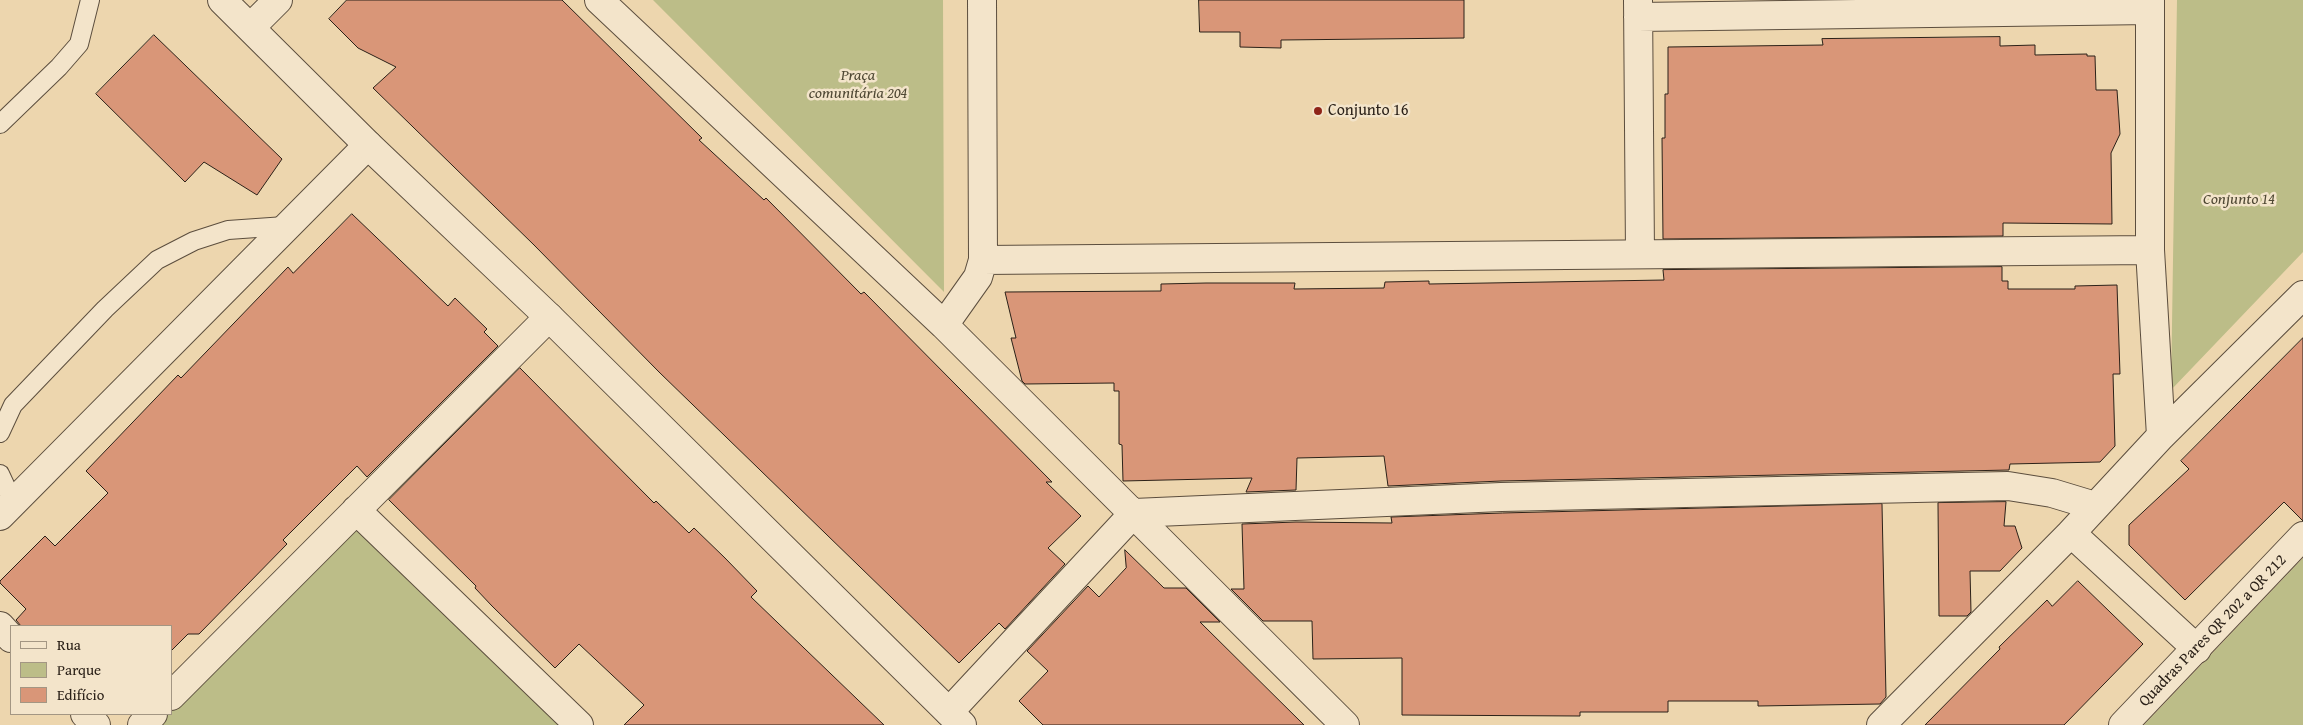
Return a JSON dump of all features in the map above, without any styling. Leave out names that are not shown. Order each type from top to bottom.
[{"type":"street","points":[[222,0],[368,145],[549,317],[956,719],[1134,513],[1501,497],[2008,486],[2052,493],[2095,506]]},
{"type":"street","points":[[251,27],[278,0]]},
{"type":"street","points":[[944,325],[978,277],[983,260],[982,0]]},
{"type":"street","points":[[611,4],[944,325],[1345,725]]},
{"type":"street","points":[[1640,254],[1638,9],[2150,5],[2150,250],[2161,436]]},
{"type":"street","points":[[7,509],[285,226],[368,145]]},
{"type":"street","points":[[983,260],[2150,250]]},
{"type":"street","points":[[1881,725],[2071,533],[2161,436],[2303,295]]},
{"type":"street","points":[[172,695],[549,317]]},
{"type":"street","points":[[356,510],[579,725]]},
{"type":"street","points":[[2071,533],[2197,649]]},
{"type":"street","name":"Quadras Pares QR 202 a QR 212","points":[[2123,725],[2303,536]]},
{"type":"street","points":[[0,626],[10,637]]},
{"type":"street","points":[[87,715],[96,725]]},
{"type":"street","points":[[142,725],[152,715]]},
{"type":"lane","points":[[0,124],[59,67],[79,44],[90,0]]},
{"type":"lane","points":[[0,433],[13,405],[79,334],[157,260],[194,241],[228,230],[285,226]]},
{"type":"lane","points":[[0,474],[7,509]]},
{"type":"green space","name":"Praça comunitária 204","points":[[653,0],[943,0],[944,292]]},
{"type":"green space","name":"Conjunto 14","points":[[2177,0],[2303,0],[2303,252],[2171,390]]},
{"type":"green space","points":[[361,518],[572,725],[145,725],[154,715],[172,715],[172,697]]},
{"type":"green space","points":[[2303,558],[2303,725],[2144,725]]},
{"type":"building","points":[[347,0],[562,0],[702,138],[699,140],[764,200],[766,198],[861,294],[864,292],[1052,482],[1046,482],[1081,516],[1048,548],[1065,564],[1005,629],[999,623],[959,663],[659,372],[534,245],[373,88],[396,67],[358,48],[329,19]]},
{"type":"building","points":[[1199,0],[1464,0],[1464,38],[1281,40],[1281,48],[1240,47],[1240,32],[1200,32]]},
{"type":"building","points":[[154,35],[282,159],[257,195],[204,162],[185,182],[96,94]]},
{"type":"building","points":[[2000,37],[2000,46],[2035,45],[2035,55],[2087,54],[2087,56],[2095,56],[2096,90],[2117,90],[2120,134],[2111,153],[2112,224],[2003,223],[2003,236],[1663,239],[1662,138],[1665,138],[1665,94],[1668,94],[1668,47],[1823,45],[1822,39]]},
{"type":"building","points":[[352,214],[448,306],[455,298],[487,329],[484,332],[498,346],[367,477],[357,466],[283,540],[287,544],[199,634],[188,634],[172,650],[172,625],[20,625],[16,620],[26,609],[0,581],[45,536],[55,546],[108,493],[86,471],[178,375],[181,378],[288,267],[293,273]]},
{"type":"building","points":[[2002,267],[2002,281],[2008,281],[2008,289],[2075,289],[2075,286],[2117,285],[2120,374],[2113,374],[2115,446],[2100,462],[2010,464],[2009,470],[1501,481],[1388,486],[1384,456],[1297,458],[1296,490],[1246,492],[1252,478],[1123,481],[1122,445],[1119,444],[1119,391],[1114,391],[1114,383],[1025,384],[1022,381],[1011,338],[1016,338],[1005,292],[1161,291],[1161,284],[1206,283],[1295,283],[1294,289],[1384,288],[1385,282],[1429,281],[1429,284],[1664,280],[1663,270]]},
{"type":"building","points":[[2303,338],[2303,521],[2284,502],[2185,600],[2129,545],[2129,525],[2189,469],[2181,461]]},
{"type":"building","points":[[520,368],[654,503],[656,501],[689,533],[694,528],[725,558],[757,591],[751,597],[884,725],[624,725],[644,705],[579,644],[555,668],[389,500]]},
{"type":"building","points":[[2006,502],[2004,526],[2015,526],[2022,548],[2000,571],[1970,571],[1971,612],[1967,616],[1939,616],[1938,503]]},
{"type":"building","points":[[1882,504],[1886,697],[1880,704],[1758,706],[1758,701],[1668,701],[1668,712],[1580,712],[1580,716],[1402,715],[1402,658],[1313,659],[1312,621],[1263,621],[1231,589],[1244,589],[1242,524],[1296,522],[1392,523],[1391,517]]},
{"type":"building","points":[[1125,550],[1164,588],[1186,588],[1220,622],[1200,622],[1304,725],[1043,725],[1019,701],[1048,671],[1027,651],[1088,586],[1099,597],[1126,568]]},
{"type":"building","points":[[2078,581],[2143,644],[2064,725],[1925,725],[2000,649],[1999,647],[2047,600],[2052,606]]},
{"type":"place","name":"Conjunto 16","points":[[1318,111]]}]
